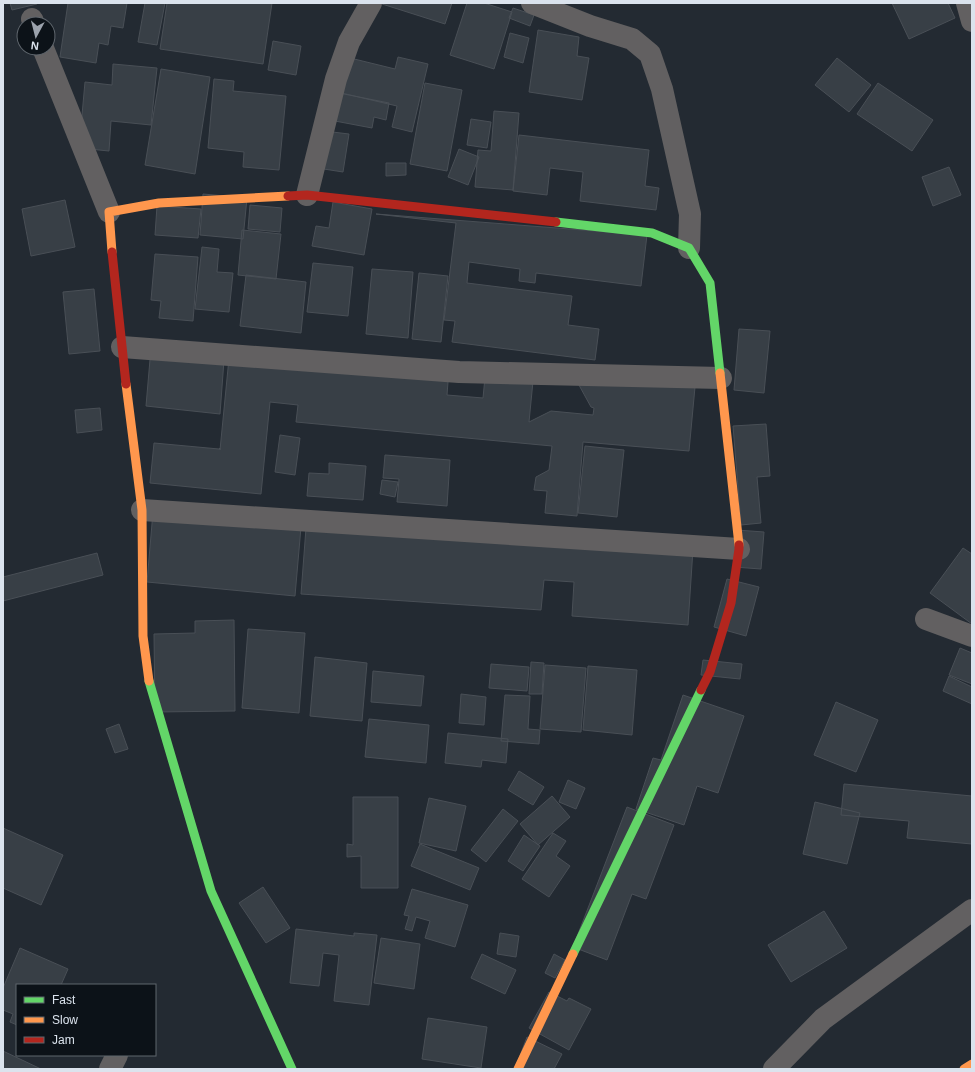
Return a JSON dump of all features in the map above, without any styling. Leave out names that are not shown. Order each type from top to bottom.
[{"type":"street","points":[[307,195],[336,79],[349,42],[371,3]]},
{"type":"street","points":[[518,1069],[710,672],[731,603],[740,549],[710,284],[688,248],[690,214],[662,90],[650,54],[632,39],[590,26],[532,3]]},
{"type":"street","points":[[967,3],[972,21]]},
{"type":"street","points":[[46,56],[109,212],[122,347],[142,510],[143,636],[149,684],[211,891],[292,1069]]},
{"type":"street","points":[[109,212],[159,204],[221,199],[307,195],[652,233],[688,248]]},
{"type":"street","points":[[122,347],[459,372],[721,378]]},
{"type":"street","points":[[142,510],[740,549]]},
{"type":"street","points":[[926,619],[972,636]]},
{"type":"street","points":[[774,1069],[822,1020],[972,910]]},
{"type":"street","points":[[110,1069],[116,1056]]},
{"type":"street","points":[[964,1069],[972,1064]]},
{"type":"building","points":[[10,3],[36,3],[37,4],[12,10]]},
{"type":"building","points":[[68,3],[127,3],[123,28],[111,26],[108,45],[99,43],[96,63],[60,57]]},
{"type":"building","points":[[145,3],[165,3],[157,45],[138,42]]},
{"type":"building","points":[[167,3],[272,3],[263,64],[160,49]]},
{"type":"building","points":[[382,3],[452,3],[445,24]]},
{"type":"building","points":[[467,3],[484,3],[512,12],[494,69],[450,55]]},
{"type":"building","points":[[892,3],[948,3],[955,18],[909,39]]},
{"type":"building","points":[[513,8],[534,15],[530,26],[509,18]]},
{"type":"building","points":[[538,30],[579,37],[577,56],[589,58],[582,100],[529,92]]},
{"type":"building","points":[[510,33],[529,38],[523,63],[504,57]]},
{"type":"building","points":[[273,41],[301,46],[296,75],[268,70]]},
{"type":"building","points":[[342,56],[395,69],[398,57],[428,64],[412,132],[392,127],[397,106],[333,91]]},
{"type":"building","points":[[837,58],[871,85],[849,112],[815,85]]},
{"type":"building","points":[[113,64],[157,68],[151,125],[111,121],[109,151],[79,148],[85,82],[112,85]]},
{"type":"building","points":[[161,69],[210,77],[195,174],[145,165]]},
{"type":"building","points":[[214,79],[234,81],[233,91],[286,96],[279,170],[243,167],[244,152],[208,148]]},
{"type":"building","points":[[425,83],[462,90],[447,171],[410,164]]},
{"type":"building","points":[[878,83],[933,120],[912,151],[857,114]]},
{"type":"building","points":[[324,90],[389,103],[386,120],[374,117],[372,128],[319,118]]},
{"type":"building","points":[[494,111],[519,113],[513,190],[475,187],[478,150],[491,151]]},
{"type":"building","points":[[471,119],[491,122],[487,148],[467,145]]},
{"type":"building","points":[[316,130],[349,134],[343,172],[311,167]]},
{"type":"building","points":[[519,135],[649,150],[645,186],[659,188],[656,210],[580,201],[583,172],[550,168],[547,195],[513,191]]},
{"type":"building","points":[[459,149],[479,157],[468,185],[448,177]]},
{"type":"building","points":[[386,163],[406,163],[406,175],[386,176]]},
{"type":"building","points":[[949,167],[961,195],[933,206],[922,177]]},
{"type":"building","points":[[203,194],[247,198],[243,239],[200,235]]},
{"type":"building","points":[[65,200],[75,247],[31,256],[22,209]]},
{"type":"building","points":[[333,202],[372,209],[364,255],[312,246],[316,226],[329,228]]},
{"type":"building","points":[[250,205],[282,208],[280,232],[248,229]]},
{"type":"building","points":[[157,206],[201,209],[198,238],[155,235]]},
{"type":"building","points":[[376,214],[647,235],[641,286],[536,273],[535,283],[519,281],[520,269],[469,262],[467,283],[572,296],[568,325],[599,329],[595,360],[452,342],[455,321],[444,320],[456,223]]},
{"type":"building","points":[[242,230],[281,234],[276,279],[238,275]]},
{"type":"building","points":[[202,247],[219,249],[217,272],[233,273],[229,312],[195,309]]},
{"type":"building","points":[[155,254],[198,257],[193,321],[159,318],[161,301],[151,300]]},
{"type":"building","points":[[313,263],[353,267],[348,316],[307,312]]},
{"type":"building","points":[[372,269],[413,272],[408,338],[366,334]]},
{"type":"building","points":[[419,273],[448,276],[441,342],[412,339]]},
{"type":"building","points":[[246,275],[306,282],[301,333],[240,326]]},
{"type":"building","points":[[94,289],[100,351],[69,354],[63,292]]},
{"type":"building","points":[[739,329],[770,331],[764,393],[734,390]]},
{"type":"building","points":[[151,348],[224,360],[220,414],[146,406]]},
{"type":"building","points":[[230,348],[449,369],[447,395],[483,398],[486,367],[534,371],[529,422],[551,411],[593,415],[594,408],[591,407],[574,376],[695,387],[689,451],[583,442],[577,516],[545,513],[547,491],[534,490],[536,477],[549,470],[552,446],[296,422],[298,405],[270,402],[261,494],[150,483],[154,443],[220,448],[220,450]]},
{"type":"building","points":[[100,408],[102,430],[77,433],[75,410]]},
{"type":"building","points":[[766,424],[770,476],[757,477],[761,523],[741,525],[733,426]]},
{"type":"building","points":[[280,435],[300,438],[295,475],[275,472]]},
{"type":"building","points":[[585,446],[624,450],[617,517],[578,513]]},
{"type":"building","points":[[385,455],[450,460],[447,506],[397,502],[399,479],[383,478]]},
{"type":"building","points":[[329,463],[366,466],[363,500],[307,496],[309,473],[329,474]]},
{"type":"building","points":[[382,480],[398,482],[395,497],[380,494]]},
{"type":"building","points":[[153,512],[301,527],[295,596],[147,582]]},
{"type":"building","points":[[306,528],[693,549],[688,625],[572,616],[574,582],[544,580],[541,610],[301,594]]},
{"type":"building","points":[[737,530],[764,532],[761,569],[734,567]]},
{"type":"building","points":[[963,548],[972,554],[972,624],[930,593]]},
{"type":"building","points":[[97,553],[103,575],[3,601],[3,577]]},
{"type":"building","points":[[727,579],[759,587],[746,636],[714,627]]},
{"type":"building","points":[[234,620],[235,711],[155,712],[154,634],[195,633],[195,621]]},
{"type":"building","points":[[248,629],[305,633],[299,713],[242,708]]},
{"type":"building","points":[[960,648],[972,653],[972,684],[949,675]]},
{"type":"building","points":[[315,657],[367,663],[362,721],[310,716]]},
{"type":"building","points":[[703,660],[742,664],[740,679],[701,675]]},
{"type":"building","points":[[531,662],[544,663],[542,694],[529,694]]},
{"type":"building","points":[[491,664],[529,667],[527,691],[489,688]]},
{"type":"building","points":[[545,665],[586,668],[581,732],[540,729]]},
{"type":"building","points":[[588,666],[637,670],[632,735],[583,730]]},
{"type":"building","points":[[373,671],[424,676],[421,706],[371,702]]},
{"type":"building","points":[[949,676],[972,687],[972,704],[943,691]]},
{"type":"building","points":[[461,694],[486,697],[484,725],[459,723]]},
{"type":"building","points":[[505,695],[530,696],[528,729],[540,730],[539,744],[501,741]]},
{"type":"building","points":[[683,695],[744,716],[718,793],[697,786],[684,825],[636,809],[653,758],[661,760]]},
{"type":"building","points":[[836,702],[878,720],[856,772],[814,755]]},
{"type":"building","points":[[369,719],[429,725],[426,763],[365,757]]},
{"type":"building","points":[[119,724],[128,749],[115,753],[106,729]]},
{"type":"building","points":[[448,733],[508,739],[506,763],[482,760],[481,767],[445,763]]},
{"type":"building","points":[[519,771],[544,787],[533,805],[508,790]]},
{"type":"building","points":[[568,780],[585,788],[576,809],[559,802]]},
{"type":"building","points":[[844,784],[972,796],[972,844],[907,838],[909,821],[841,815]]},
{"type":"building","points":[[552,796],[570,817],[538,845],[520,824]]},
{"type":"building","points":[[353,797],[398,797],[398,888],[361,888],[361,856],[347,857],[347,844],[353,845]]},
{"type":"building","points":[[429,798],[466,806],[456,851],[419,843]]},
{"type":"building","points":[[815,802],[860,813],[847,864],[803,854]]},
{"type":"building","points":[[627,807],[674,825],[646,899],[632,894],[607,960],[573,947]]},
{"type":"building","points":[[503,809],[518,821],[486,862],[471,850]]},
{"type":"building","points":[[3,828],[63,855],[41,905],[3,888]]},
{"type":"building","points":[[553,833],[566,841],[556,856],[570,866],[549,897],[522,879]]},
{"type":"building","points":[[524,835],[540,846],[523,871],[508,861]]},
{"type":"building","points":[[420,844],[479,868],[470,890],[411,866]]},
{"type":"building","points":[[263,887],[290,928],[266,943],[239,903]]},
{"type":"building","points":[[412,889],[468,905],[455,947],[425,938],[430,921],[416,917],[412,931],[405,929],[409,916],[404,915]]},
{"type":"building","points":[[824,911],[847,948],[791,982],[768,945]]},
{"type":"building","points":[[296,929],[354,936],[354,933],[377,935],[369,1005],[334,1001],[339,955],[323,953],[319,986],[290,983]]},
{"type":"building","points":[[500,933],[519,936],[516,957],[497,954]]},
{"type":"building","points":[[381,938],[420,944],[414,989],[374,983]]},
{"type":"building","points":[[20,948],[68,969],[61,984],[16,984],[16,1025],[10,1022],[13,1014],[3,1010],[3,988]]},
{"type":"building","points":[[482,954],[516,970],[505,994],[471,978]]},
{"type":"building","points":[[554,954],[565,960],[555,978],[545,973]]},
{"type":"building","points":[[549,992],[567,1001],[569,998],[591,1009],[569,1050],[529,1028]]},
{"type":"building","points":[[428,1018],[487,1027],[481,1068],[422,1059]]},
{"type":"building","points":[[527,1037],[562,1054],[554,1069],[515,1069]]},
{"type":"building","points":[[3,1051],[41,1069],[3,1069]]},
{"type":"traffic: fast","points":[[556,222],[652,233],[689,248],[710,283],[720,373]]},
{"type":"traffic: fast","points":[[149,681],[211,891],[292,1069]]},
{"type":"traffic: fast","points":[[573,954],[701,690]]},
{"type":"traffic: slow","points":[[112,252],[109,212],[159,203],[288,196]]},
{"type":"traffic: slow","points":[[720,373],[739,545]]},
{"type":"traffic: slow","points":[[126,384],[142,510],[143,636],[149,681]]},
{"type":"traffic: slow","points":[[518,1069],[573,954]]},
{"type":"traffic: slow","points":[[964,1069],[972,1064]]},
{"type":"traffic: jam","points":[[288,196],[307,195],[556,222]]},
{"type":"traffic: jam","points":[[112,252],[126,384]]},
{"type":"traffic: jam","points":[[701,690],[710,672],[731,603],[739,545]]}]
